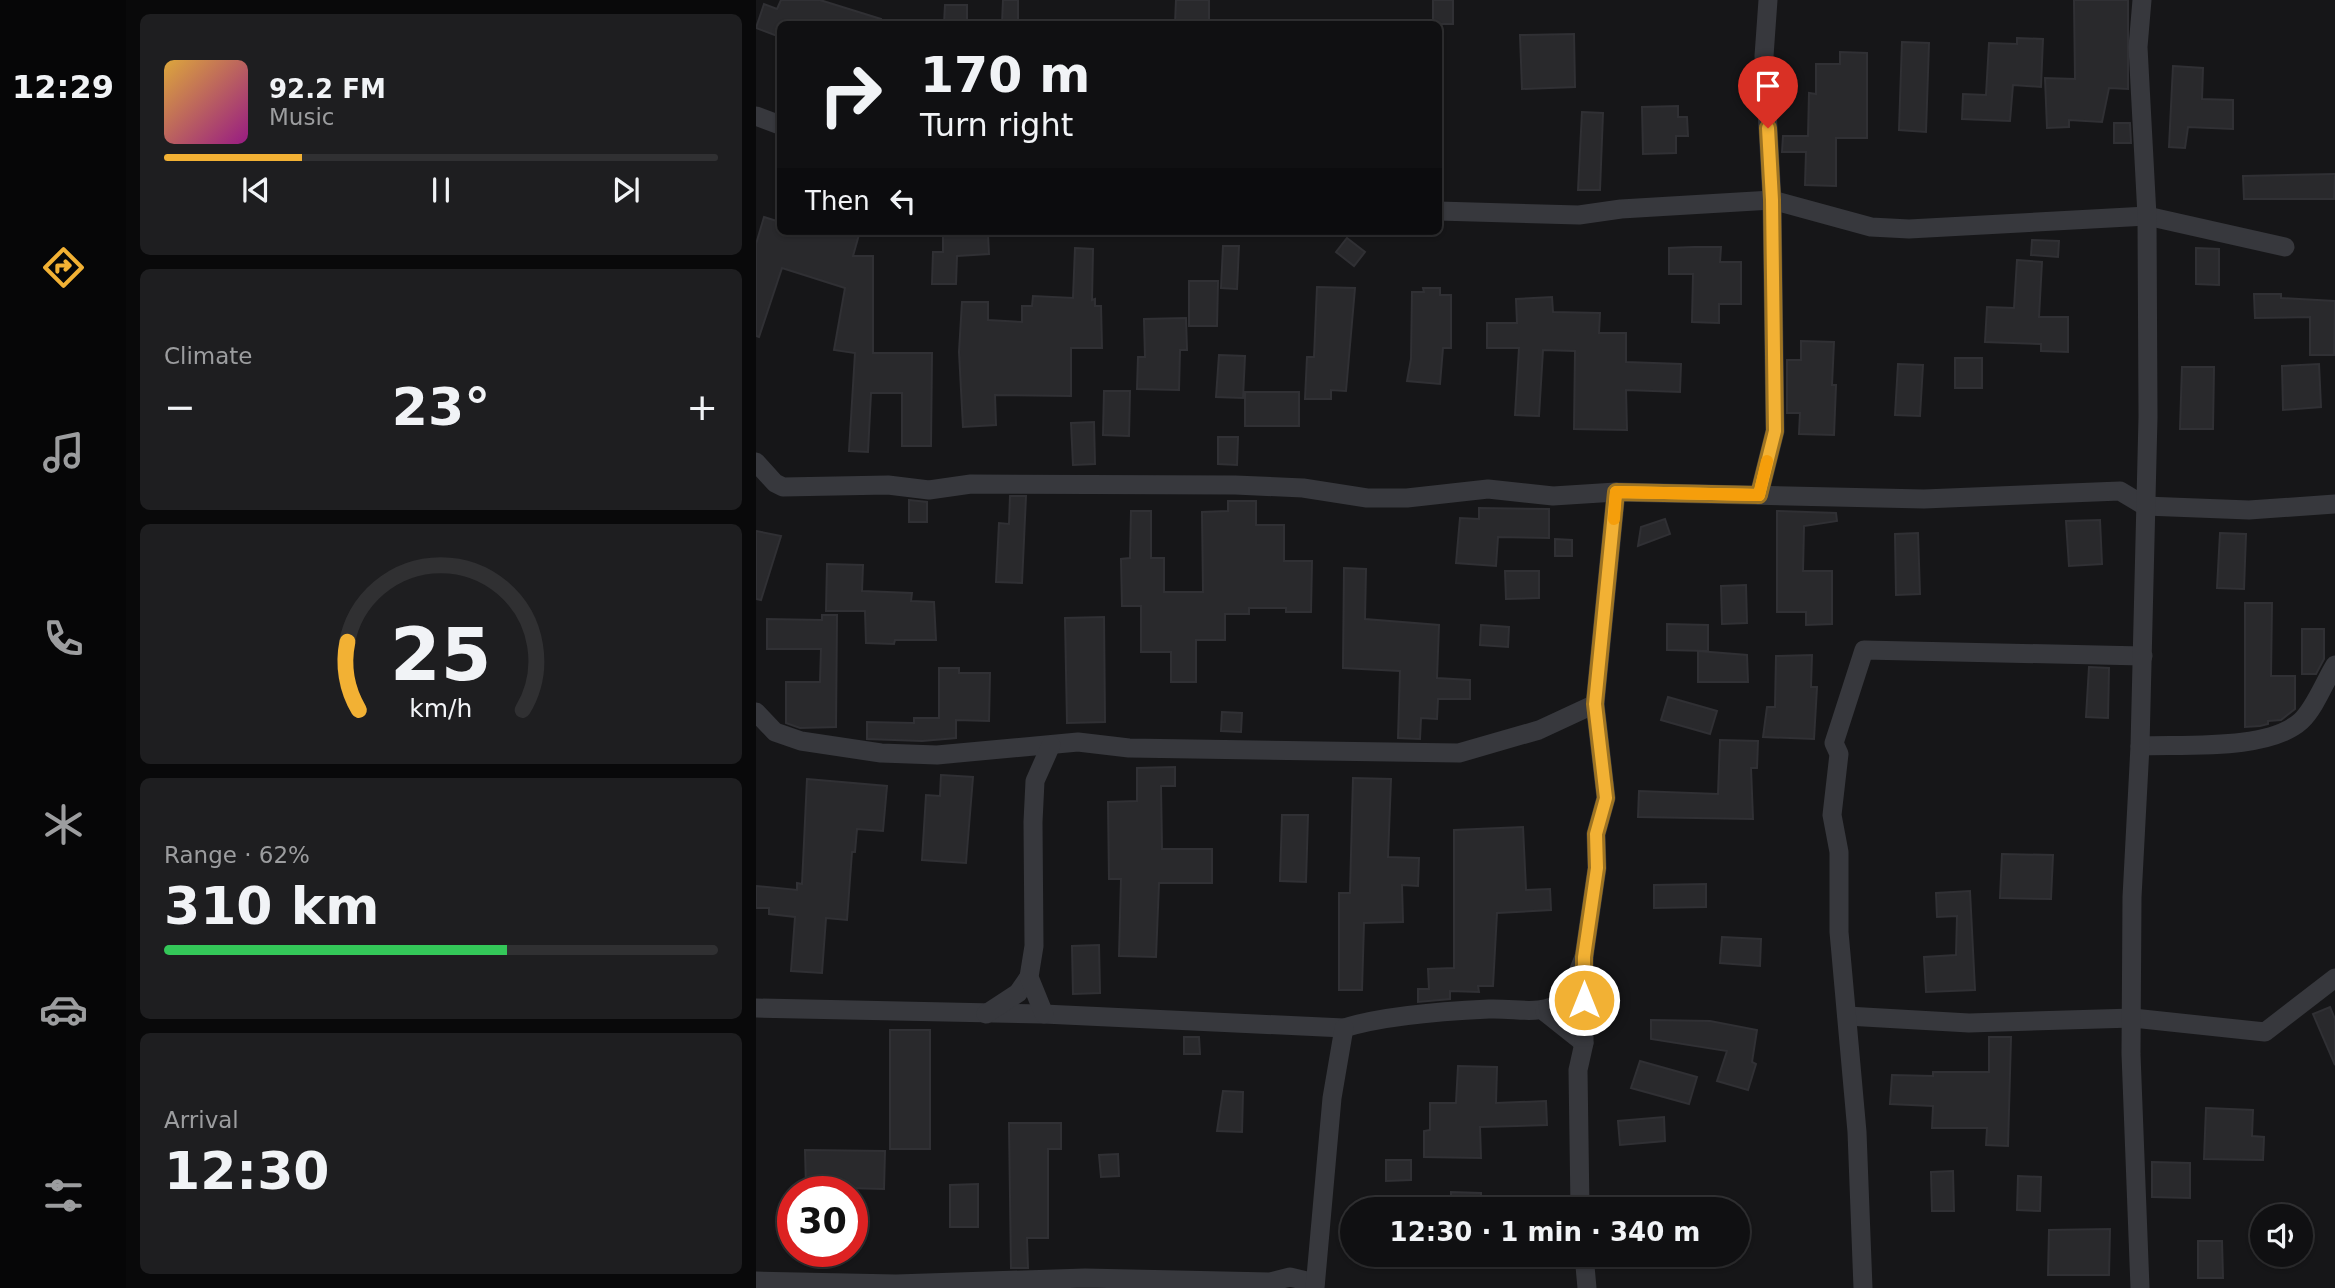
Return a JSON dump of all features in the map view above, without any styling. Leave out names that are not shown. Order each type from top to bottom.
[{"type":"street","points":[[1759,495],[1775,431],[1772,200],[1764,56],[1768,0]]},
{"type":"street","points":[[2140,1288],[2131,1054],[2132,897],[2143,656],[2146,468],[2147,216],[2138,47],[2142,0]]},
{"type":"street","points":[[756,116],[777,124]]},
{"type":"street","points":[[1442,211],[1579,215],[1621,209],[1772,200],[1871,227],[1909,229],[2147,216],[2285,247]]},
{"type":"street","points":[[756,462],[775,483],[783,487],[888,485],[929,490],[971,484],[1234,485],[1303,488],[1367,498],[1407,498],[1488,489],[1553,496],[1616,492],[1924,499],[2120,491],[2145,506],[2249,510],[2335,505]]},
{"type":"street","points":[[2120,491],[2146,468]]},
{"type":"street","points":[[1580,1197],[1578,1070],[1584,1043],[1584,957],[1597,868],[1596,834],[1606,798],[1595,704],[1616,492]]},
{"type":"street","points":[[1866,1286],[1857,1132],[1839,932],[1839,852],[1832,815],[1839,754],[1834,743],[1864,650],[2143,656]]},
{"type":"street","points":[[2140,746],[2231,743],[2275,734],[2301,721],[2335,665]]},
{"type":"street","points":[[756,712],[775,732],[801,741],[881,753],[937,755],[1078,742],[1129,748],[1459,753],[1539,730],[1595,704]]},
{"type":"street","points":[[986,1014],[1018,993],[1029,977],[1034,946],[1035,781],[1051,745]]},
{"type":"street","points":[[756,1008],[1044,1014],[1344,1028],[1374,1019],[1488,1009],[1545,1012],[1567,1000],[1584,957]]},
{"type":"street","points":[[1029,977],[1044,1014]]},
{"type":"street","points":[[1847,1016],[1969,1023],[2133,1018],[2265,1032],[2335,978]]},
{"type":"street","points":[[1545,1012],[1584,1043]]},
{"type":"street","points":[[756,1281],[896,1284],[1085,1278],[1270,1282],[1290,1277],[1315,1285],[1332,1098],[1344,1028]]},
{"type":"street","points":[[1585,1267],[1587,1288]]},
{"type":"building","points":[[781,0],[820,0],[881,19],[777,21],[777,36],[756,28],[764,4],[777,9]]},
{"type":"building","points":[[1003,0],[1018,0],[1018,21],[1002,21]]},
{"type":"building","points":[[1176,0],[1209,0],[1209,21],[1175,21]]},
{"type":"building","points":[[1433,0],[1453,0],[1453,24],[1433,21]]},
{"type":"building","points":[[2074,0],[2128,0],[2128,89],[2109,88],[2102,122],[2069,120],[2069,127],[2047,128],[2045,78],[2075,79]]},
{"type":"building","points":[[945,5],[967,5],[967,21],[944,21]]},
{"type":"building","points":[[1574,34],[1575,87],[1522,89],[1520,35]]},
{"type":"building","points":[[2017,38],[2043,39],[2041,87],[2013,85],[2010,121],[1962,119],[1963,94],[1986,95],[1989,43],[2017,44]]},
{"type":"building","points":[[1902,42],[1929,43],[1926,132],[1899,130]]},
{"type":"building","points":[[1840,52],[1867,53],[1867,138],[1836,138],[1836,186],[1805,185],[1806,152],[1782,152],[1783,136],[1808,136],[1809,93],[1816,94],[1816,64],[1840,64]]},
{"type":"building","points":[[2173,66],[2203,68],[2202,99],[2233,100],[2233,129],[2188,127],[2185,148],[2169,147]]},
{"type":"building","points":[[1678,106],[1678,117],[1687,117],[1688,136],[1676,136],[1676,153],[1643,154],[1642,107]]},
{"type":"building","points":[[1582,112],[1603,113],[1600,190],[1578,190]]},
{"type":"building","points":[[2114,123],[2130,123],[2131,143],[2114,143]]},
{"type":"building","points":[[2335,174],[2334,199],[2244,199],[2243,176]]},
{"type":"building","points":[[764,217],[777,221],[777,235],[859,235],[853,256],[873,256],[873,353],[932,353],[931,446],[902,446],[902,393],[871,393],[868,452],[849,451],[855,353],[834,350],[845,288],[782,268],[759,337],[756,336],[756,244]]},
{"type":"building","points":[[943,235],[988,235],[989,254],[957,256],[956,284],[932,284],[933,252],[943,252]]},
{"type":"building","points":[[1347,238],[1365,252],[1354,266],[1336,252]]},
{"type":"building","points":[[2032,240],[2059,241],[2058,257],[2031,255]]},
{"type":"building","points":[[1223,246],[1239,246],[1237,289],[1221,288]]},
{"type":"building","points":[[1721,247],[1720,262],[1741,262],[1741,304],[1719,304],[1719,323],[1692,322],[1693,274],[1669,274],[1669,248]]},
{"type":"building","points":[[1075,248],[1093,249],[1092,300],[1095,299],[1095,306],[1101,306],[1102,348],[1071,348],[1071,396],[995,395],[996,425],[963,427],[959,352],[962,302],[988,302],[988,320],[1022,322],[1022,306],[1032,306],[1033,296],[1073,298]]},
{"type":"building","points":[[2196,248],[2219,249],[2219,285],[2196,284]]},
{"type":"building","points":[[2017,260],[2042,262],[2039,317],[2068,317],[2068,352],[2041,351],[2041,344],[1985,342],[1987,307],[2014,308]]},
{"type":"building","points":[[1189,281],[1218,281],[1217,326],[1189,326]]},
{"type":"building","points":[[1317,287],[1355,288],[1346,391],[1331,390],[1331,399],[1305,399],[1307,357],[1314,357]]},
{"type":"building","points":[[1423,288],[1440,288],[1440,295],[1451,295],[1451,348],[1443,348],[1440,384],[1407,381],[1411,359],[1412,292],[1424,292]]},
{"type":"building","points":[[2254,294],[2281,294],[2281,298],[2335,301],[2334,355],[2310,355],[2310,317],[2255,318]]},
{"type":"building","points":[[1552,297],[1553,312],[1600,313],[1599,333],[1626,333],[1626,362],[1681,364],[1680,392],[1626,390],[1627,430],[1574,429],[1575,351],[1543,350],[1539,416],[1515,415],[1519,348],[1487,348],[1487,323],[1517,323],[1516,299]]},
{"type":"building","points":[[1186,318],[1187,350],[1180,350],[1179,390],[1137,389],[1138,357],[1145,357],[1144,319]]},
{"type":"building","points":[[1801,341],[1834,342],[1834,435],[1799,434],[1800,413],[1787,413],[1787,360],[1801,360]]},
{"type":"building","points":[[1219,355],[1245,356],[1243,398],[1216,397]]},
{"type":"building","points":[[1955,358],[1982,358],[1982,388],[1955,388]]},
{"type":"building","points":[[1898,364],[1923,365],[1920,416],[1895,415]]},
{"type":"building","points":[[2319,364],[2321,407],[2283,410],[2282,366]]},
{"type":"building","points":[[2182,367],[2214,367],[2213,429],[2180,429]]},
{"type":"building","points":[[1104,391],[1130,391],[1129,436],[1103,435]]},
{"type":"building","points":[[1245,392],[1299,392],[1299,426],[1245,426]]},
{"type":"building","points":[[1094,422],[1095,464],[1073,465],[1071,423]]},
{"type":"building","points":[[1218,437],[1238,437],[1237,465],[1218,464]]},
{"type":"building","points":[[1010,496],[1026,496],[1022,583],[996,582],[999,523],[1009,524]]},
{"type":"building","points":[[909,500],[927,502],[927,522],[909,522]]},
{"type":"building","points":[[1228,501],[1256,501],[1256,525],[1284,525],[1284,561],[1312,561],[1311,612],[1286,612],[1286,608],[1249,608],[1249,614],[1225,614],[1225,640],[1196,640],[1196,682],[1171,682],[1171,652],[1141,652],[1141,606],[1122,606],[1121,559],[1130,558],[1131,511],[1151,511],[1151,558],[1164,558],[1164,592],[1203,592],[1202,512],[1228,511]]},
{"type":"building","points":[[1479,508],[1549,509],[1549,538],[1498,537],[1496,566],[1456,563],[1460,518],[1479,519]]},
{"type":"building","points":[[1777,511],[1836,513],[1837,521],[1804,526],[1803,571],[1832,571],[1832,624],[1806,625],[1806,612],[1777,612]]},
{"type":"building","points":[[1665,519],[1670,534],[1638,546],[1641,527]]},
{"type":"building","points":[[2100,520],[2102,564],[2069,566],[2066,521]]},
{"type":"building","points":[[756,531],[781,536],[761,600],[756,599]]},
{"type":"building","points":[[1918,533],[1920,594],[1896,595],[1895,534]]},
{"type":"building","points":[[2220,533],[2246,534],[2244,589],[2217,588]]},
{"type":"building","points":[[1555,539],[1572,540],[1572,556],[1555,556]]},
{"type":"building","points":[[827,564],[863,565],[862,591],[912,593],[911,601],[934,602],[936,640],[895,640],[894,644],[866,643],[865,611],[826,611]]},
{"type":"building","points":[[1344,568],[1366,569],[1365,619],[1439,625],[1437,678],[1470,680],[1470,699],[1438,699],[1437,719],[1421,718],[1420,739],[1398,738],[1400,671],[1343,668]]},
{"type":"building","points":[[1505,571],[1539,571],[1539,598],[1506,599]]},
{"type":"building","points":[[1746,585],[1747,623],[1722,624],[1721,586]]},
{"type":"building","points":[[2245,603],[2272,603],[2271,676],[2295,676],[2295,709],[2281,720],[2245,727]]},
{"type":"building","points":[[822,615],[837,615],[836,727],[800,728],[786,723],[786,682],[820,682],[821,649],[767,649],[767,619],[822,620]]},
{"type":"building","points":[[1104,617],[1105,722],[1067,723],[1065,618]]},
{"type":"building","points":[[1667,624],[1708,625],[1708,651],[1667,650]]},
{"type":"building","points":[[1481,625],[1509,627],[1508,647],[1480,645]]},
{"type":"building","points":[[2302,629],[2324,629],[2324,659],[2316,674],[2302,674]]},
{"type":"building","points":[[1698,651],[1747,655],[1748,682],[1698,682]]},
{"type":"building","points":[[1812,655],[1811,687],[1817,687],[1814,739],[1763,737],[1767,707],[1775,707],[1776,656]]},
{"type":"building","points":[[2089,667],[2109,668],[2108,718],[2086,717]]},
{"type":"building","points":[[939,668],[959,668],[959,673],[990,673],[989,721],[956,720],[956,738],[922,741],[867,739],[867,722],[914,723],[914,718],[939,718]]},
{"type":"building","points":[[1668,697],[1717,711],[1710,734],[1661,720]]},
{"type":"building","points":[[1222,712],[1242,713],[1241,732],[1221,731]]},
{"type":"building","points":[[1720,740],[1758,741],[1757,768],[1751,768],[1753,819],[1638,817],[1639,791],[1718,794]]},
{"type":"building","points":[[1175,767],[1175,786],[1161,786],[1162,849],[1212,849],[1212,883],[1159,883],[1156,957],[1119,956],[1121,879],[1109,879],[1108,802],[1137,801],[1137,768]]},
{"type":"building","points":[[941,775],[973,777],[966,863],[922,860],[926,795],[940,796]]},
{"type":"building","points":[[1353,778],[1391,779],[1388,857],[1419,858],[1418,886],[1402,885],[1403,922],[1364,923],[1362,990],[1339,990],[1339,893],[1350,893]]},
{"type":"building","points":[[807,779],[887,786],[883,831],[857,829],[855,852],[852,852],[847,920],[826,918],[822,973],[791,971],[795,917],[769,914],[769,908],[756,908],[756,886],[797,890],[797,883],[802,884]]},
{"type":"building","points":[[1282,815],[1308,815],[1306,882],[1280,881]]},
{"type":"building","points":[[1523,827],[1526,890],[1550,889],[1551,910],[1497,913],[1493,986],[1478,986],[1479,992],[1450,991],[1450,999],[1418,1002],[1418,989],[1429,989],[1428,969],[1454,968],[1454,830]]},
{"type":"building","points":[[2002,854],[2053,855],[2051,899],[2000,898]]},
{"type":"building","points":[[1706,884],[1706,907],[1654,908],[1654,885]]},
{"type":"building","points":[[1970,891],[1975,990],[1926,992],[1924,957],[1956,955],[1957,916],[1937,917],[1936,893]]},
{"type":"building","points":[[1722,937],[1761,939],[1760,966],[1720,963]]},
{"type":"building","points":[[1099,945],[1100,993],[1073,994],[1072,946]]},
{"type":"building","points":[[2330,1007],[2335,1019],[2335,1065],[2313,1014]]},
{"type":"building","points":[[1651,1020],[1710,1021],[1757,1030],[1752,1062],[1756,1064],[1748,1090],[1717,1081],[1727,1051],[1651,1039]]},
{"type":"building","points":[[890,1030],[930,1030],[930,1149],[890,1149]]},
{"type":"building","points":[[1184,1037],[1199,1037],[1200,1054],[1184,1054]]},
{"type":"building","points":[[1989,1037],[2011,1037],[2008,1146],[1986,1145],[1987,1128],[1932,1128],[1933,1106],[1890,1104],[1892,1075],[1933,1076],[1933,1072],[1989,1072]]},
{"type":"building","points":[[1640,1061],[1697,1077],[1689,1104],[1631,1088]]},
{"type":"building","points":[[1458,1066],[1497,1067],[1496,1103],[1546,1101],[1547,1125],[1480,1127],[1481,1158],[1424,1157],[1424,1131],[1430,1130],[1430,1103],[1456,1103]]},
{"type":"building","points":[[1223,1091],[1243,1092],[1242,1132],[1217,1131]]},
{"type":"building","points":[[2206,1108],[2253,1110],[2252,1136],[2264,1137],[2263,1160],[2204,1159]]},
{"type":"building","points":[[1664,1117],[1665,1141],[1620,1145],[1618,1121]]},
{"type":"building","points":[[1009,1123],[1061,1123],[1061,1149],[1048,1149],[1048,1238],[1027,1238],[1028,1268],[1011,1268]]},
{"type":"building","points":[[805,1150],[885,1151],[884,1189],[868,1189],[868,1176],[806,1176]]},
{"type":"building","points":[[1118,1154],[1119,1176],[1101,1177],[1099,1155]]},
{"type":"building","points":[[1386,1160],[1411,1160],[1411,1180],[1386,1181]]},
{"type":"building","points":[[2152,1162],[2190,1163],[2190,1198],[2152,1197]]},
{"type":"building","points":[[1953,1171],[1954,1211],[1932,1211],[1931,1172]]},
{"type":"building","points":[[2018,1176],[2041,1177],[2040,1211],[2017,1210]]},
{"type":"building","points":[[978,1184],[978,1227],[950,1227],[950,1185]]},
{"type":"building","points":[[1451,1192],[1481,1193],[1481,1197],[1451,1197]]},
{"type":"building","points":[[2110,1229],[2109,1275],[2048,1275],[2049,1230]]},
{"type":"building","points":[[2198,1241],[2222,1241],[2223,1278],[2198,1278]]},
{"type":"slow traffic","points":[[1614,519],[1616,492],[1759,495],[1767,461]]},
{"type":"route","points":[[1584,1000],[1584,957],[1597,868],[1596,834],[1606,798],[1595,704],[1616,492],[1759,495],[1775,431],[1772,200],[1768,128]]}]
